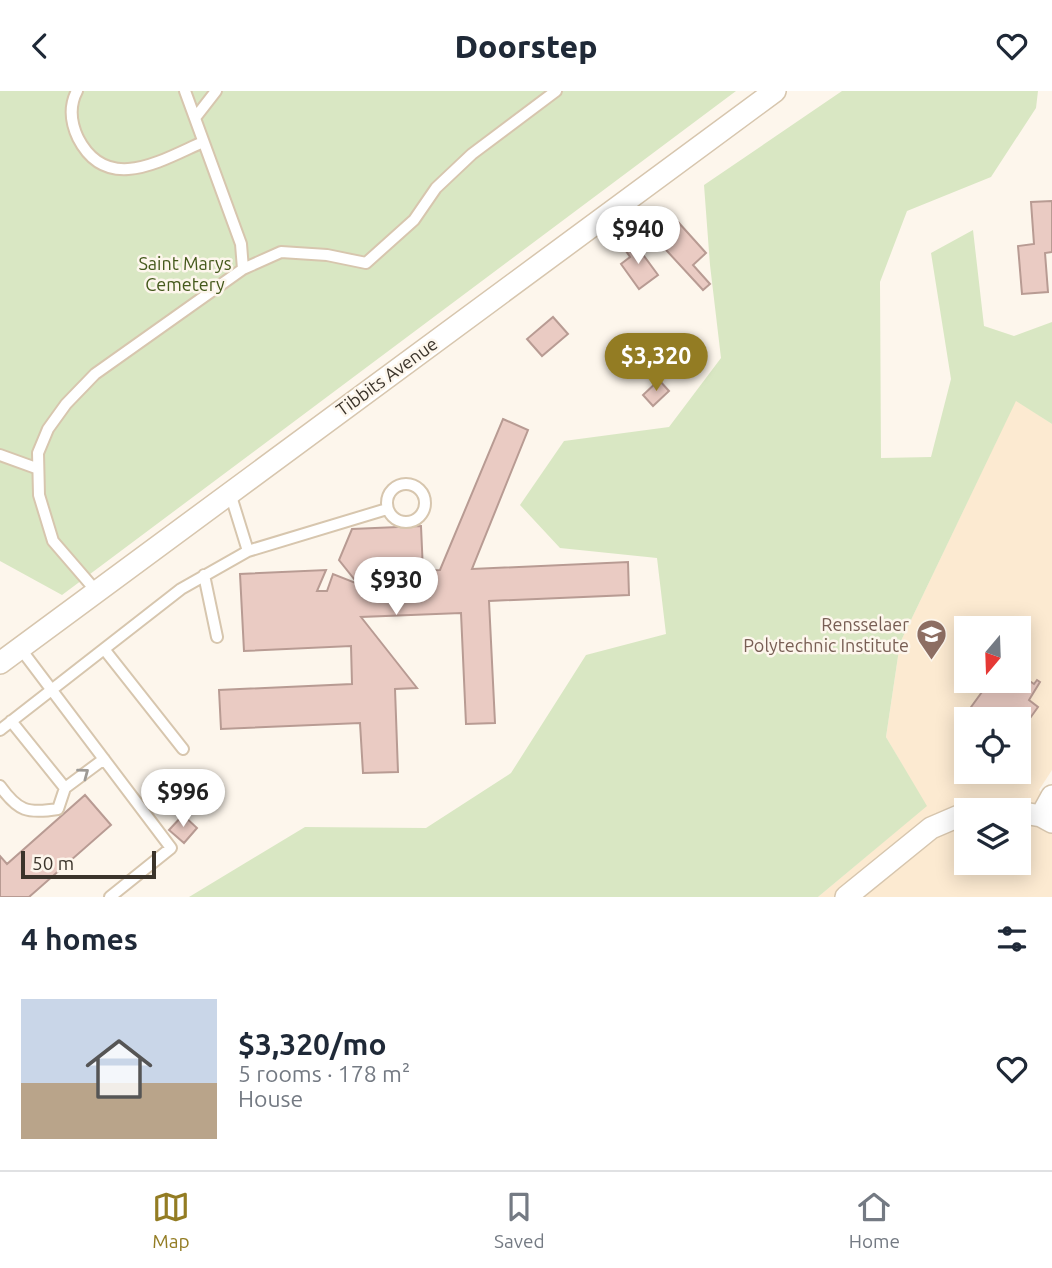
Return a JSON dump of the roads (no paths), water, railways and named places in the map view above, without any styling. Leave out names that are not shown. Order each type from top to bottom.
[{"type":"street","name":"Tibbits Avenue","points":[[0,663],[775,91]]},
{"type":"street","points":[[1047,819],[1052,796]]},
{"type":"street","points":[[846,897],[931,828],[954,818]]},
{"type":"lane","points":[[77,91],[71,117],[75,132],[84,149],[97,161],[111,168],[142,169],[203,142]]},
{"type":"lane","points":[[186,91],[241,244],[243,268]]},
{"type":"lane","points":[[195,118],[216,91]]},
{"type":"lane","points":[[97,592],[53,541],[39,495],[37,453],[48,429],[66,404],[94,374],[243,268],[281,252],[327,254],[366,263],[414,220],[436,188],[472,154],[556,91]]},
{"type":"lane","points":[[0,455],[36,468]]},
{"type":"lane","points":[[230,493],[247,551]]},
{"type":"lane","points":[[0,730],[181,589],[204,575],[247,551],[387,509]]},
{"type":"lane","points":[[204,575],[217,637]]},
{"type":"lane","points":[[20,648],[171,848],[110,897]]},
{"type":"lane","points":[[104,649],[183,749]]},
{"type":"lane","points":[[10,721],[65,788]]},
{"type":"lane","points":[[0,786],[14,805],[35,813],[58,809],[65,788],[104,759]]},
{"type":"place","name":"Rensselaer Polytechnic Institute","points":[[932,662]]},
{"type":"park label","name":"Saint Marys Cemetery","points":[[185,274]]}]
